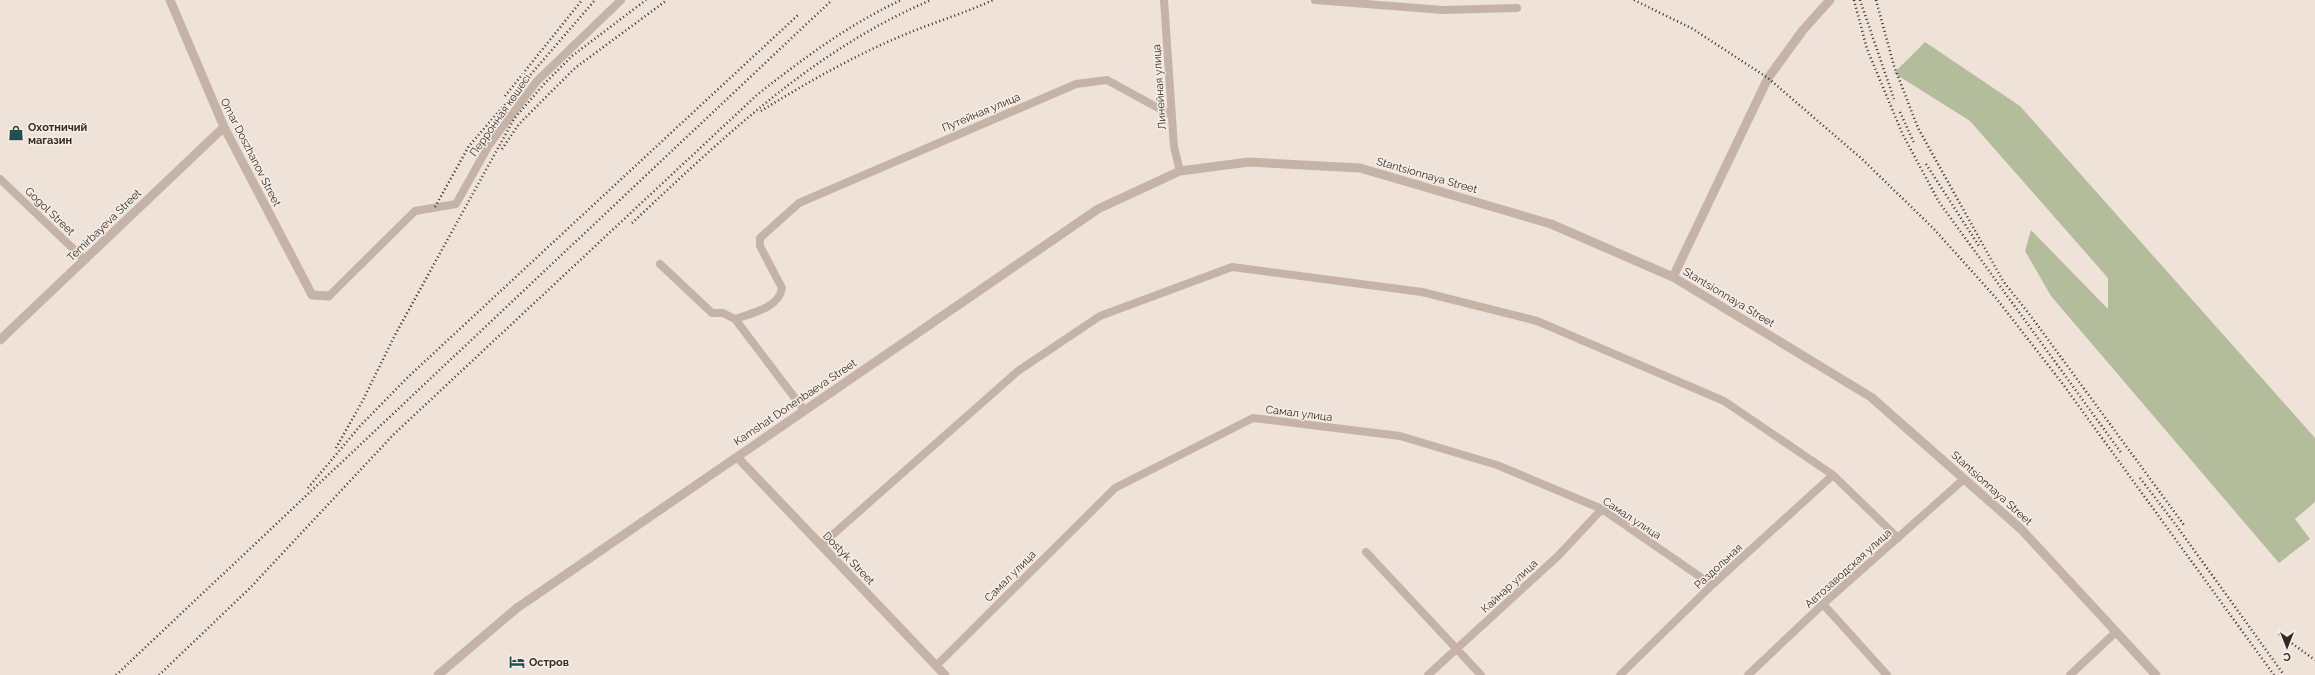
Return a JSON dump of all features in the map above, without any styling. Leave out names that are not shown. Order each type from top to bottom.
[{"type":"street","name":"Omar Doszhanov Street","points":[[170,0],[224,127],[312,295],[329,296]]},
{"type":"street","name":"Перронная көшесі","points":[[329,296],[415,212],[456,204],[489,146],[537,81],[621,0]]},
{"type":"street","name":"Линейная улица","points":[[1164,0],[1171,115],[1174,147],[1180,171]]},
{"type":"street","points":[[1315,0],[1443,10],[1517,8]]},
{"type":"street","points":[[1672,277],[1768,78],[1803,30],[1830,0]]},
{"type":"street","name":"Путейная улица","points":[[735,319],[772,305],[781,295],[782,288],[760,246],[760,238],[799,202],[1076,84],[1107,80],[1171,115]]},
{"type":"street","name":"Temirbayeva Street","points":[[0,340],[224,127]]},
{"type":"street","name":"Stantsionnaya Street","points":[[1180,171],[1248,162],[1360,168],[1551,224],[1672,277],[1871,397],[2021,529],[2156,675]]},
{"type":"street","name":"Kamshat Donenbaeva Street","points":[[438,675],[518,608],[1098,209],[1180,171]]},
{"type":"street","name":"Gogol Street","points":[[0,179],[85,260]]},
{"type":"street","points":[[660,264],[712,313],[723,313],[735,319],[804,410]]},
{"type":"street","points":[[821,545],[1018,371],[1100,316],[1232,267],[1422,292],[1537,321],[1724,401],[1833,475],[1898,538]]},
{"type":"street","name":"Самал улица","points":[[936,666],[1115,488],[1253,418],[1400,436],[1497,465],[1602,509],[1712,585]]},
{"type":"street","name":"Dostyk Street","points":[[736,457],[945,675]]},
{"type":"street","name":"Раздольная","points":[[1620,675],[1712,585],[1833,475]]},
{"type":"street","name":"Автозаводская улица","points":[[1748,675],[1823,604],[1964,479]]},
{"type":"street","name":"Кайнар улица","points":[[1428,675],[1558,556],[1602,509]]},
{"type":"street","points":[[1366,552],[1481,675]]},
{"type":"street","points":[[1823,604],[1887,675]]},
{"type":"street","points":[[2070,675],[2116,632]]},
{"type":"green space","points":[[1925,42],[2020,106],[2315,438],[2315,502],[2295,519],[2310,539],[2279,563],[2051,296],[2025,251],[2031,230],[2108,309],[2108,278],[1970,121],[1894,73]]},
{"type":"railway","points":[[505,96],[582,0]]},
{"type":"railway","points":[[435,207],[469,146],[595,0]]},
{"type":"railway","points":[[336,448],[363,400],[395,335],[514,119],[544,84],[572,56],[646,0]]},
{"type":"railway","points":[[502,149],[519,124],[575,68],[667,0]]},
{"type":"railway","points":[[116,675],[832,0]]},
{"type":"railway","points":[[159,675],[250,588],[394,434],[758,94],[845,31],[901,0]]},
{"type":"railway","points":[[632,223],[735,128],[771,98],[847,44],[888,20],[931,0]]},
{"type":"railway","points":[[761,111],[814,79],[868,51],[906,34],[993,0]]},
{"type":"railway","points":[[1634,0],[1693,29],[1768,78],[1862,159],[1933,228],[1996,298],[2062,383],[2274,675]]},
{"type":"railway","points":[[1854,0],[1867,49],[1903,135],[1939,202],[2122,454]]},
{"type":"railway","points":[[1860,0],[1894,99]]},
{"type":"railway","points":[[1876,0],[1894,66],[1918,128],[2003,281],[2030,315],[2184,525]]},
{"type":"railway","points":[[308,488],[360,426],[408,377],[798,15]]},
{"type":"railway","points":[[1900,112],[1914,143]]},
{"type":"railway","points":[[1926,164],[1979,246]]},
{"type":"railway","points":[[2140,478],[2176,525],[2284,675]]},
{"type":"railway","points":[[2279,634],[2315,660]]},
{"type":"place","name":"Охотничий магазин","points":[[16,133]]},
{"type":"place","name":"Остров","points":[[517,662]]}]
